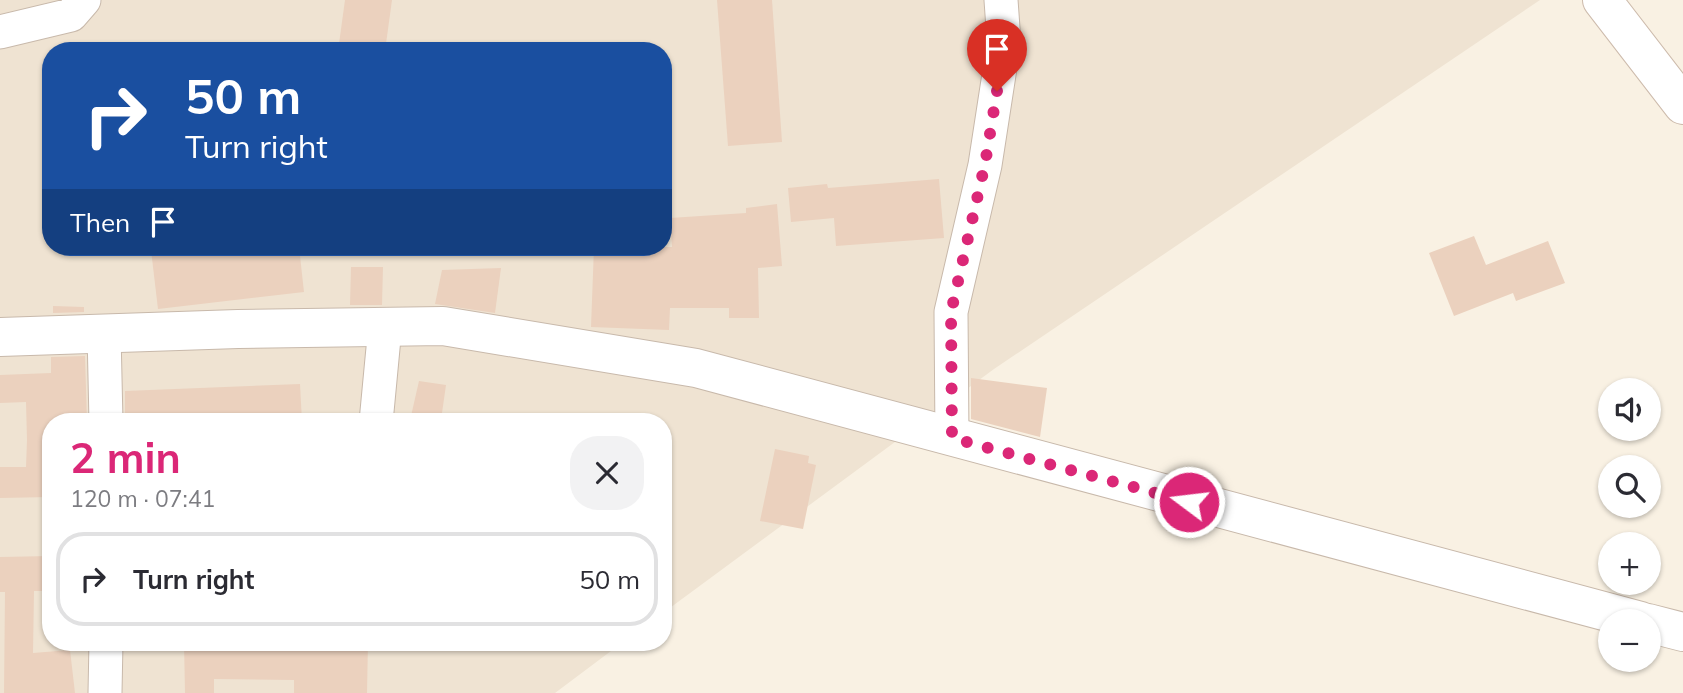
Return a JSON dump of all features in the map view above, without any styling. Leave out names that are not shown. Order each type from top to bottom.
[{"type":"street","points":[[0,32],[71,15],[84,0]]},
{"type":"street","points":[[952,438],[951,312],[985,164],[996,97],[1004,43],[1001,0]]},
{"type":"street","points":[[1602,0],[1683,105]]},
{"type":"street","points":[[0,337],[443,326],[696,368],[1598,609]]},
{"type":"street","points":[[377,413],[385,327]]},
{"type":"street","points":[[104,333],[106,413]]},
{"type":"street","points":[[1661,626],[1683,632]]},
{"type":"street","points":[[105,693],[106,651]]},
{"type":"shaded area","points":[[0,0],[1540,0],[994,369],[672,606],[672,413],[42,413],[42,651],[611,651],[555,693],[0,693]]},
{"type":"building","points":[[345,0],[392,0],[386,42],[339,42]]},
{"type":"building","points":[[717,0],[772,0],[782,142],[728,146]]},
{"type":"building","points":[[939,179],[944,238],[836,246],[834,218],[791,222],[788,188],[827,184],[828,188]]},
{"type":"building","points":[[777,204],[782,266],[758,268],[759,318],[729,318],[729,308],[670,308],[669,330],[591,327],[594,256],[672,256],[672,218],[746,213],[746,208]]},
{"type":"building","points":[[1474,236],[1486,265],[1548,241],[1565,283],[1516,301],[1513,293],[1454,316],[1429,253]]},
{"type":"building","points":[[152,256],[300,256],[304,292],[158,309]]},
{"type":"building","points":[[351,267],[383,267],[382,305],[350,305]]},
{"type":"building","points":[[501,268],[495,313],[435,304],[442,270]]},
{"type":"building","points":[[53,306],[84,307],[84,312],[53,313]]},
{"type":"building","points":[[85,356],[87,413],[42,413],[42,497],[0,498],[0,467],[26,467],[27,440],[26,402],[0,403],[0,375],[51,373],[51,357]]},
{"type":"building","points":[[971,378],[1047,388],[1040,437],[971,419]]},
{"type":"building","points":[[419,381],[446,385],[442,413],[412,413]]},
{"type":"building","points":[[300,384],[302,413],[125,413],[125,391]]},
{"type":"building","points":[[775,449],[809,456],[808,463],[816,465],[803,529],[760,521]]},
{"type":"building","points":[[42,556],[42,591],[34,591],[33,653],[70,651],[75,693],[4,693],[5,592],[0,592],[0,557]]},
{"type":"building","points":[[184,651],[368,651],[367,693],[294,693],[294,680],[214,679],[214,693],[185,693]]},
{"type":"route","points":[[997,91],[985,164],[951,312],[952,438],[1189,502]]}]
